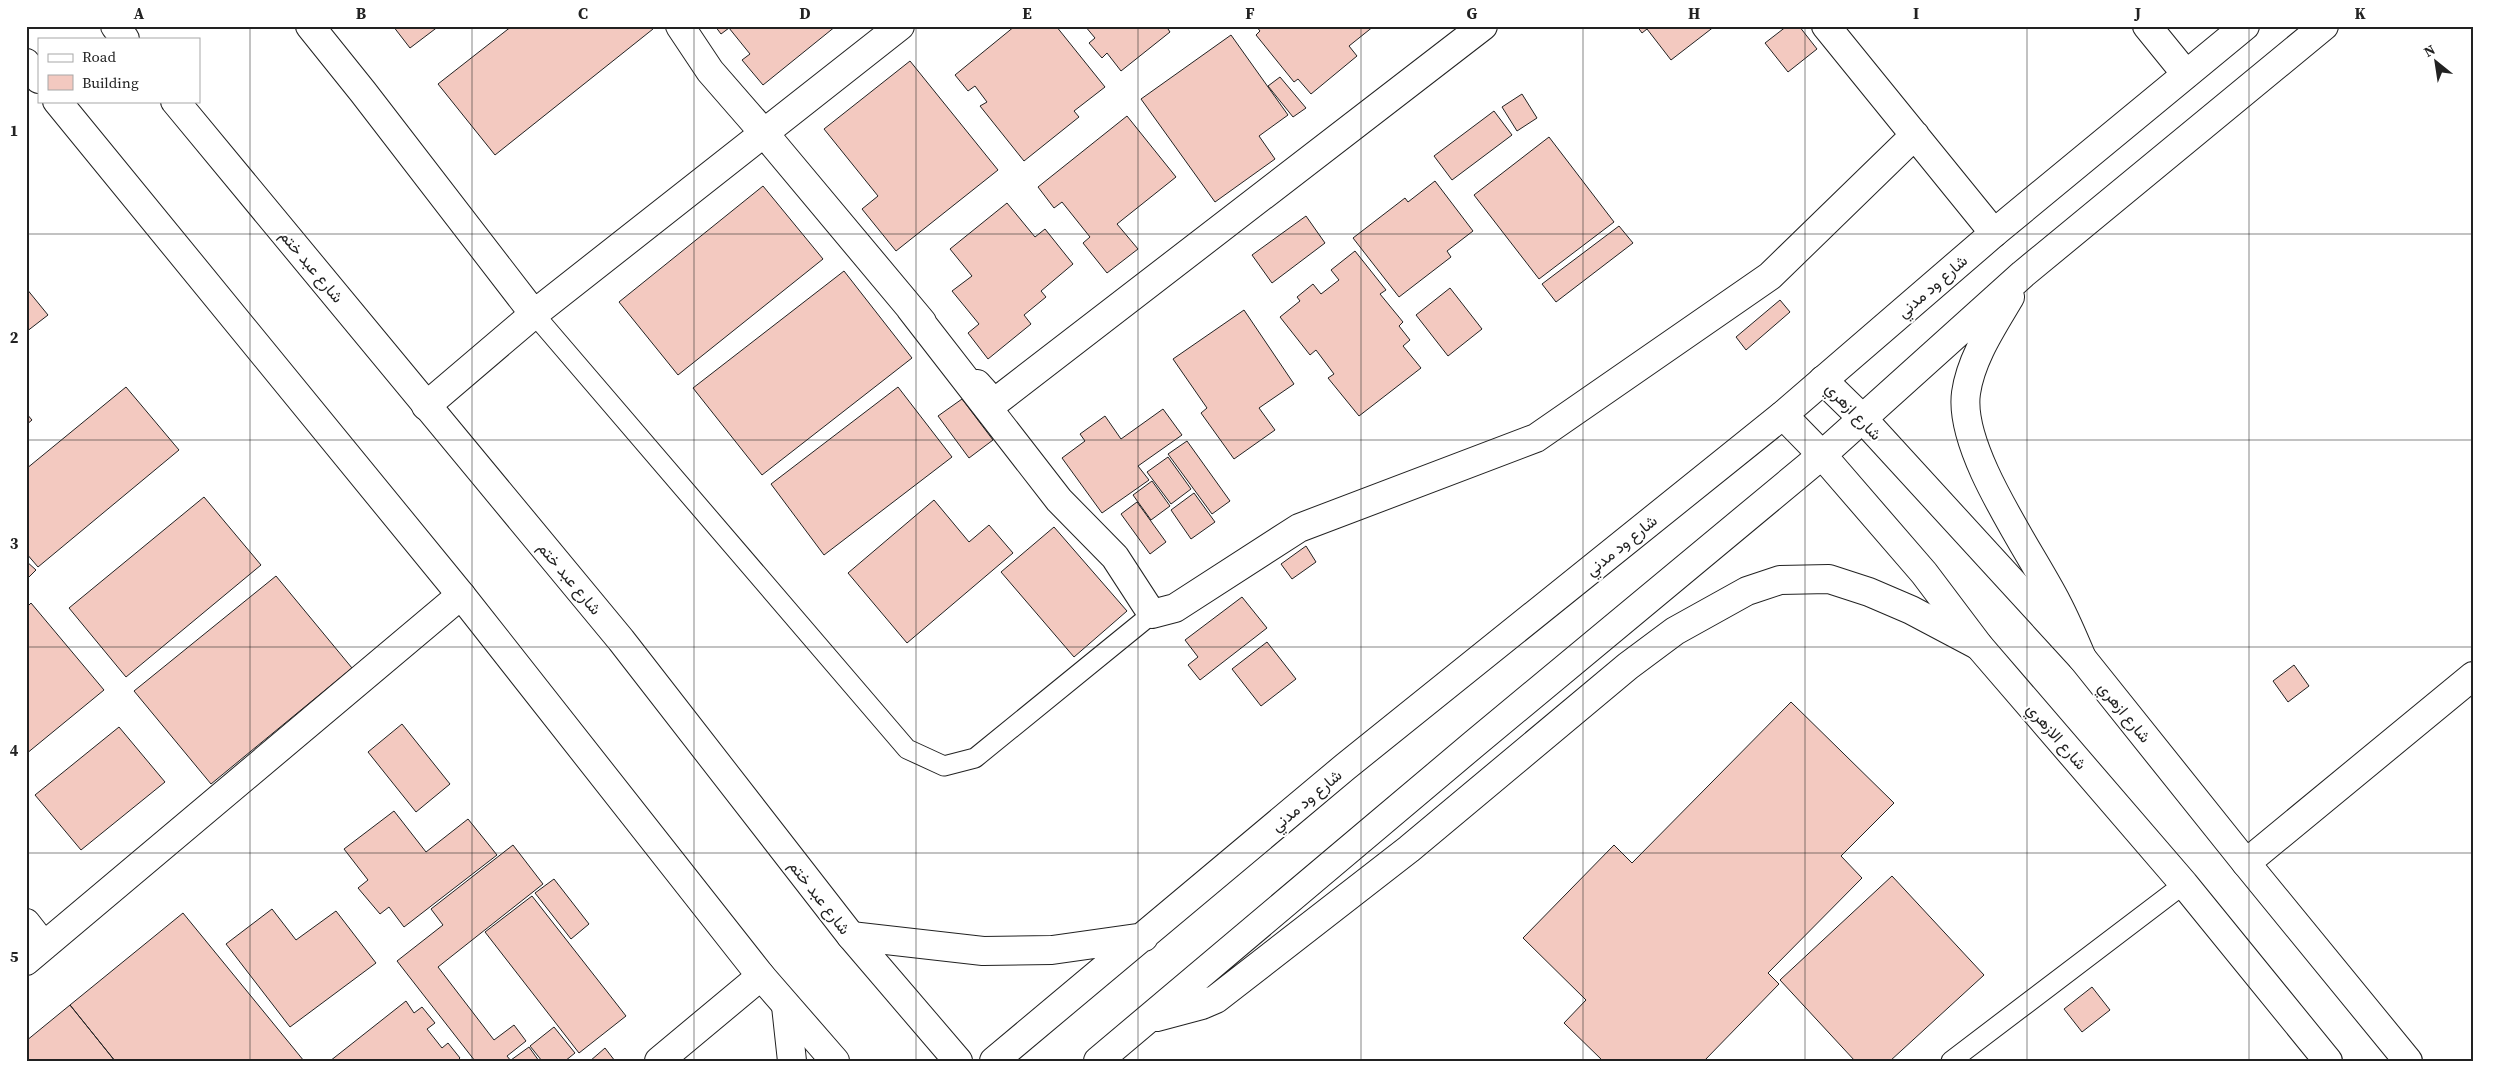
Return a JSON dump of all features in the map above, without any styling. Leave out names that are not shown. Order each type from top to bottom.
[{"type":"main road","points":[[115,26],[124,38]]},
{"type":"main road","points":[[310,26],[534,314]]},
{"type":"main road","points":[[680,26],[710,70],[910,308],[994,403],[1483,26]]},
{"type":"main road","points":[[426,406],[534,314],[900,26]]},
{"type":"main road","points":[[1826,26],[1994,233]]},
{"type":"main road","points":[[2148,26],[2186,74]]},
{"type":"main road","name":"شارع ود مدني","points":[[994,1061],[1345,767],[1783,415],[1994,233],[2245,26]]},
{"type":"main road","points":[[1098,1061],[1474,744],[1822,455],[2023,274],[2324,26]]},
{"type":"main road","points":[[26,63],[38,78]]},
{"type":"main road","points":[[58,102],[461,595],[761,976],[835,1061]]},
{"type":"main road","name":"شارع عبد ختم","points":[[176,102],[621,640],[851,936],[958,1061]]},
{"type":"main road","points":[[910,308],[1059,500],[1114,557],[1152,614],[1175,608],[1299,528],[1536,438],[1770,276],[1915,135]]},
{"type":"main road","points":[[2023,274],[1987,336],[1975,364],[1966,393],[1968,421],[1977,453],[1994,492],[2057,603],[2082,658]]},
{"type":"main road","name":"شارع ازهري","points":[[1823,380],[1863,419],[2082,658],[2408,1061]]},
{"type":"main road","name":"شارع الازهري","points":[[1783,415],[1822,455],[1924,573],[1979,646],[2184,884],[2328,1061]]},
{"type":"main road","points":[[1151,1018],[1202,1006],[1216,999],[1409,849],[1628,666],[1675,630],[1747,591],[1780,580],[1829,579],[1869,592],[1911,610],[1979,646]]},
{"type":"main road","points":[[26,923],[35,953],[461,595]]},
{"type":"main road","points":[[2246,863],[2473,676]]},
{"type":"main road","points":[[851,936],[982,951],[1052,950],[1144,937]]},
{"type":"main road","points":[[659,1061],[761,976]]},
{"type":"main road","points":[[786,1006],[792,1061]]},
{"type":"lane","points":[[534,314],[907,748],[944,766],[975,758],[1152,614]]},
{"type":"lane","points":[[1951,1061],[2184,884]]},
{"type":"building","points":[[393,26],[439,26],[410,48]]},
{"type":"building","points":[[512,26],[651,26],[653,29],[495,155],[438,84]]},
{"type":"building","points":[[715,26],[836,26],[763,85],[742,60],[750,54],[729,28],[721,34]]},
{"type":"building","points":[[1015,26],[1056,26],[1105,87],[1074,111],[1079,117],[1024,161],[980,106],[987,102],[975,86],[968,91],[955,75]]},
{"type":"building","points":[[1085,26],[1166,26],[1170,32],[1121,71],[1107,53],[1102,58],[1089,43],[1095,38]]},
{"type":"building","points":[[1256,26],[1374,26],[1349,46],[1357,56],[1311,94],[1298,79],[1294,82],[1256,35],[1260,31]]},
{"type":"building","points":[[1637,26],[1715,26],[1671,60],[1647,29],[1642,33]]},
{"type":"building","points":[[1787,26],[1799,26],[1817,49],[1788,72],[1765,43]]},
{"type":"building","points":[[1231,35],[1288,115],[1259,136],[1275,159],[1215,202],[1141,99]]},
{"type":"building","points":[[910,61],[998,170],[896,251],[862,209],[878,196],[824,129]]},
{"type":"building","points":[[1280,77],[1306,108],[1293,117],[1268,86]]},
{"type":"building","points":[[1522,94],[1537,118],[1517,131],[1502,107]]},
{"type":"building","points":[[1494,111],[1512,135],[1452,180],[1434,156]]},
{"type":"building","points":[[1127,116],[1176,177],[1117,224],[1138,249],[1107,273],[1083,243],[1090,237],[1062,202],[1054,208],[1038,187]]},
{"type":"building","points":[[1549,137],[1614,222],[1539,279],[1474,195]]},
{"type":"building","points":[[1435,181],[1473,231],[1447,251],[1451,257],[1399,297],[1353,238],[1405,198],[1408,202]]},
{"type":"building","points":[[763,186],[823,259],[678,375],[619,302]]},
{"type":"building","points":[[1007,203],[1035,237],[1045,229],[1073,264],[1041,291],[1046,297],[1024,315],[1031,324],[988,359],[968,333],[979,324],[952,291],[972,276],[950,249]]},
{"type":"building","points":[[1306,216],[1325,243],[1272,283],[1252,255]]},
{"type":"building","points":[[1619,226],[1633,243],[1556,302],[1542,284]]},
{"type":"building","points":[[1355,251],[1386,290],[1380,294],[1403,322],[1399,326],[1410,340],[1403,346],[1421,368],[1359,416],[1328,378],[1334,374],[1316,350],[1310,355],[1280,317],[1300,301],[1297,297],[1313,284],[1321,294],[1339,280],[1331,270]]},
{"type":"building","points":[[844,271],[912,358],[762,475],[693,388]]},
{"type":"building","points":[[26,288],[48,315],[26,332]]},
{"type":"building","points":[[1450,288],[1482,329],[1448,356],[1416,315]]},
{"type":"building","points":[[1780,300],[1790,312],[1746,350],[1736,337]]},
{"type":"building","points":[[1244,310],[1294,384],[1259,408],[1275,430],[1234,459],[1201,413],[1207,408],[1173,359]]},
{"type":"building","points":[[126,387],[179,450],[38,567],[26,553],[26,469]]},
{"type":"building","points":[[898,387],[952,457],[824,555],[771,484]]},
{"type":"building","points":[[962,399],[993,440],[969,458],[938,416]]},
{"type":"building","points":[[1163,409],[1182,435],[1138,466],[1149,480],[1102,513],[1062,458],[1085,441],[1080,434],[1105,416],[1121,439]]},
{"type":"building","points":[[26,413],[32,420],[26,425]]},
{"type":"building","points":[[1187,441],[1230,501],[1212,514],[1168,454]]},
{"type":"building","points":[[1168,457],[1191,489],[1171,504],[1147,472]]},
{"type":"building","points":[[1152,481],[1170,506],[1151,520],[1133,495]]},
{"type":"building","points":[[1194,493],[1215,522],[1191,539],[1171,510]]},
{"type":"building","points":[[204,497],[261,565],[126,677],[69,608]]},
{"type":"building","points":[[934,500],[969,542],[989,525],[1013,553],[907,643],[848,573]]},
{"type":"building","points":[[1137,502],[1166,542],[1150,554],[1121,514]]},
{"type":"building","points":[[1054,527],[1127,611],[1074,657],[1001,572]]},
{"type":"building","points":[[1306,546],[1316,562],[1292,579],[1281,564]]},
{"type":"building","points":[[26,561],[36,570],[26,580]]},
{"type":"building","points":[[276,576],[352,668],[211,784],[134,691]]},
{"type":"building","points":[[1242,597],[1267,628],[1200,680],[1188,665],[1198,657],[1185,640]]},
{"type":"building","points":[[31,603],[104,690],[26,754],[26,608]]},
{"type":"building","points":[[1267,642],[1296,679],[1261,706],[1232,669]]},
{"type":"building","points":[[2294,665],[2309,686],[2288,702],[2273,681]]},
{"type":"building","points":[[1791,702],[1894,803],[1841,856],[1862,878],[1768,973],[1779,984],[1704,1061],[1603,1061],[1564,1023],[1586,1000],[1523,938],[1614,845],[1632,863]]},
{"type":"building","points":[[402,724],[450,784],[416,812],[368,752]]},
{"type":"building","points":[[119,727],[165,782],[81,850],[35,795]]},
{"type":"building","points":[[394,811],[426,852],[468,819],[497,855],[404,927],[389,907],[380,914],[358,888],[368,880],[344,849]]},
{"type":"building","points":[[513,845],[543,884],[438,967],[494,1040],[514,1025],[526,1041],[507,1056],[511,1061],[475,1061],[397,961],[443,925],[431,909]]},
{"type":"building","points":[[1892,876],[1984,975],[1890,1061],[1855,1061],[1780,980]]},
{"type":"building","points":[[554,879],[589,924],[571,939],[535,893]]},
{"type":"building","points":[[532,896],[626,1016],[579,1053],[485,932]]},
{"type":"building","points":[[272,909],[296,940],[336,911],[376,963],[290,1027],[226,944]]},
{"type":"building","points":[[183,913],[304,1061],[115,1061],[70,1005]]},
{"type":"building","points":[[2092,987],[2110,1010],[2082,1032],[2064,1009]]},
{"type":"building","points":[[406,1001],[414,1013],[422,1007],[435,1023],[427,1029],[442,1048],[448,1043],[460,1058],[457,1061],[330,1061]]},
{"type":"building","points":[[70,1005],[115,1061],[26,1061],[26,1041]]},
{"type":"building","points":[[554,1027],[575,1053],[565,1061],[542,1061],[530,1046]]},
{"type":"building","points":[[529,1047],[539,1061],[511,1060]]},
{"type":"building","points":[[605,1048],[615,1061],[590,1061]]}]
